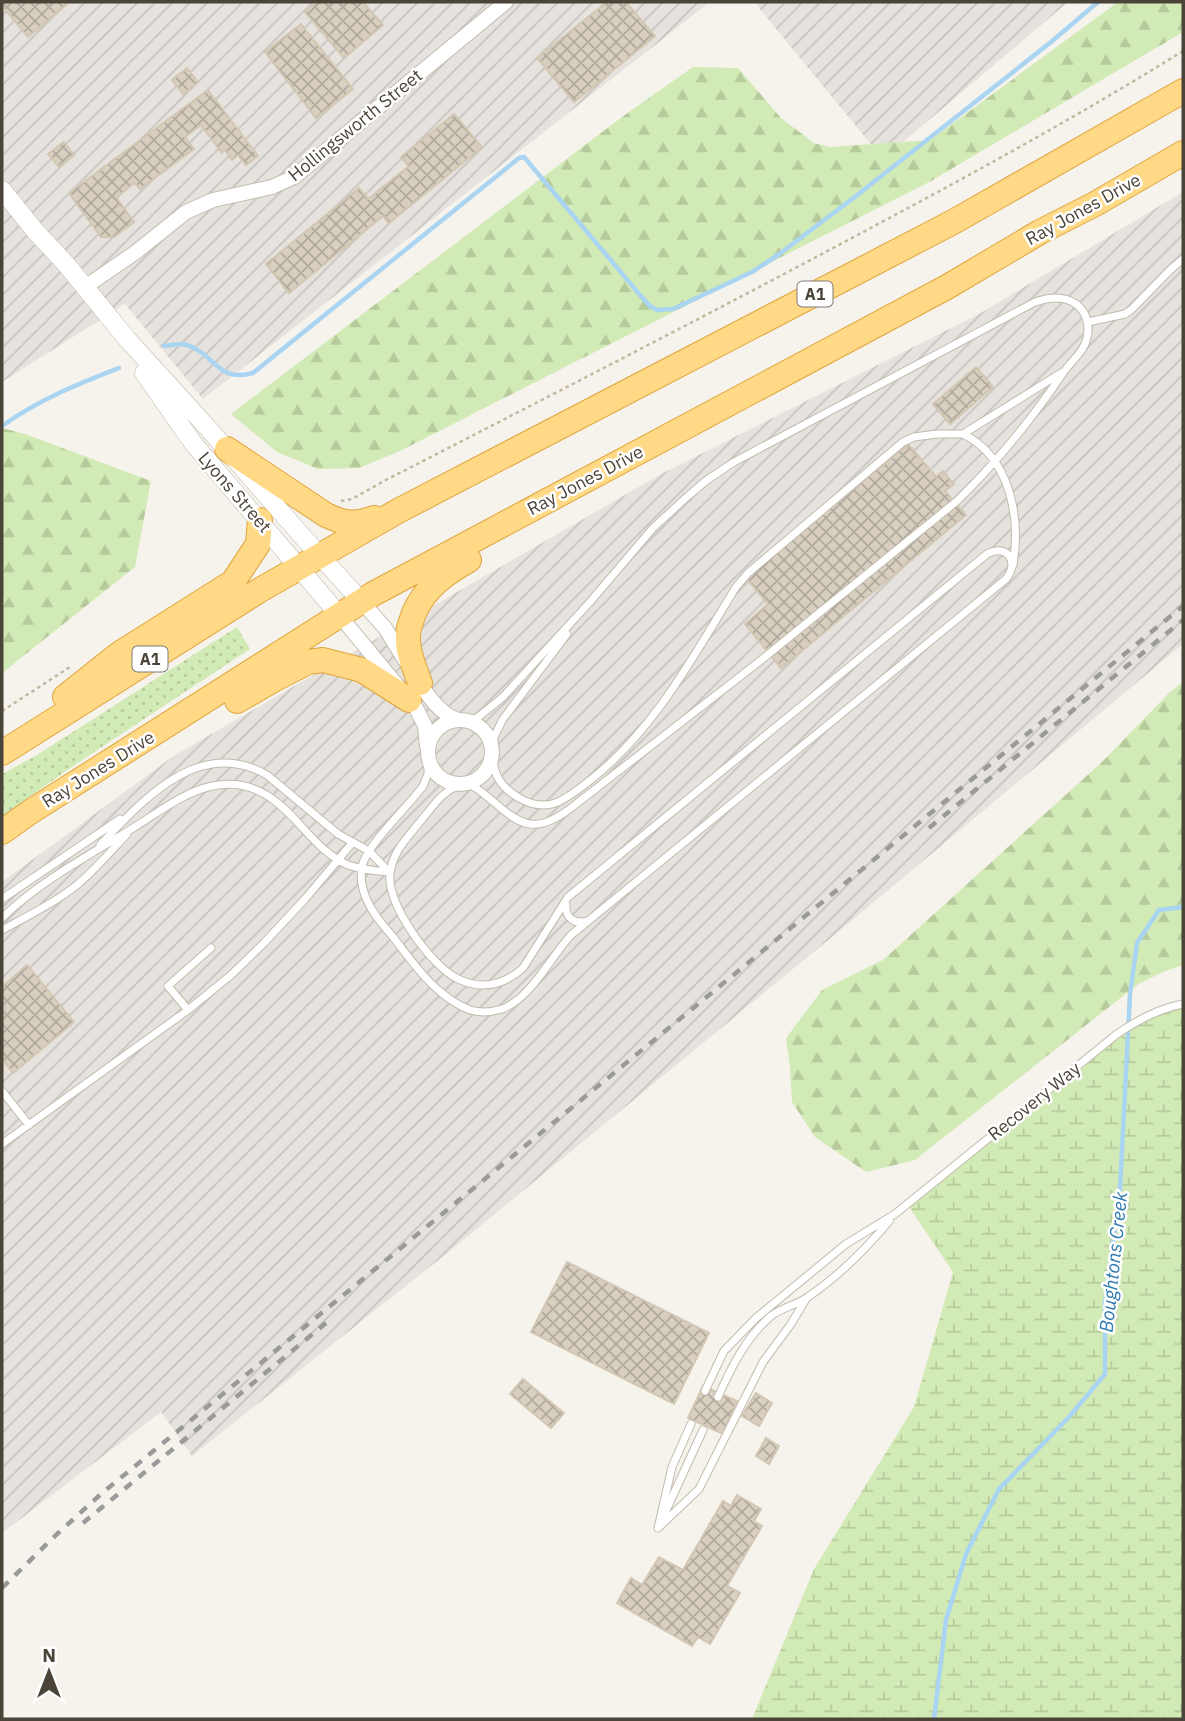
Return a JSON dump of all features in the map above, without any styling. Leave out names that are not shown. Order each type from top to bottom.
[{"type":"highway","name":"A1","points":[[2,753],[260,590],[398,511],[955,221],[1183,91]]},
{"type":"highway","name":"Ray Jones Drive","points":[[2,832],[339,615],[947,287],[1183,153]]},
{"type":"highway","points":[[227,449],[340,522],[357,524],[398,511]]},
{"type":"highway","points":[[30,812],[98,785],[308,662],[323,660],[362,670],[414,691],[407,637],[419,603],[430,586],[582,497],[625,459]]},
{"type":"highway","points":[[2,747],[119,654],[233,582],[258,544],[260,520]]},
{"type":"street","name":"Hollingsworth Street","points":[[85,287],[136,252],[186,212],[213,200],[272,187],[294,177],[506,2]]},
{"type":"street","name":"Lyons Street","points":[[2,190],[127,340],[227,449],[310,562],[339,615],[414,691],[427,695],[447,714],[462,720]]},
{"type":"street","name":"Lyons Street","points":[[36,232],[60,269],[147,376],[193,443],[260,520],[362,602],[385,628],[414,691],[416,708],[425,726],[428,754]]},
{"type":"street","points":[[462,720],[475,723],[484,730],[490,739],[493,753],[484,774],[465,784],[446,781],[437,775],[428,754],[429,741],[440,726],[462,720]]},
{"type":"lane","points":[[1088,322],[1125,314],[1183,259]]},
{"type":"lane","points":[[462,720],[477,718],[503,697],[653,528],[688,496],[734,462],[1035,302],[1052,297],[1066,299],[1079,306],[1088,322],[1085,343],[995,462],[957,501],[760,661],[557,819],[537,824],[523,823],[510,817],[479,789],[465,784],[444,792],[401,846],[392,862],[389,880],[394,901],[403,919],[414,936],[457,979],[480,985],[498,984],[515,976],[523,968],[568,897],[987,554],[996,550],[1006,553],[1012,561],[1012,569]]},
{"type":"lane","points":[[590,602],[503,719],[494,737],[496,776],[502,785],[519,799],[537,806],[553,804],[569,796],[605,769],[652,719],[736,587],[748,573],[903,442],[914,437],[963,434],[1065,371]]},
{"type":"lane","points":[[362,869],[365,896],[372,912],[425,978],[471,1010],[492,1012],[512,1004],[534,983],[563,943],[1006,579],[1012,569],[1016,548],[1015,517],[1010,495],[995,462],[979,444],[963,434]]},
{"type":"lane","name":"Lyons Street","points":[[362,869],[369,851],[423,786],[428,774],[428,754]]},
{"type":"lane","points":[[94,851],[149,796],[189,770],[213,763],[240,764],[256,768],[267,775],[338,834],[369,851],[390,872]]},
{"type":"lane","points":[[2,918],[18,903],[94,851],[174,802],[199,790],[229,784],[255,789],[278,803],[291,813],[309,836],[337,859],[362,869],[390,872]]},
{"type":"lane","points":[[2,899],[133,810]]},
{"type":"lane","points":[[2,930],[75,887],[132,829]]},
{"type":"lane","points":[[2,1144],[188,1010],[231,975],[264,943],[353,842]]},
{"type":"lane","points":[[568,897],[565,907],[568,916],[580,923],[590,920]]},
{"type":"lane","points":[[2,910],[18,903]]},
{"type":"lane","points":[[188,1010],[168,986],[211,948]]},
{"type":"lane","name":"Recovery Way","points":[[705,1391],[724,1351],[737,1336],[811,1272],[859,1235],[895,1214],[1119,1032],[1156,1012],[1183,1004]]},
{"type":"lane","points":[[2,1091],[29,1125]]},
{"type":"lane","name":"Recovery Way","points":[[806,1299],[867,1247],[895,1214]]},
{"type":"lane","points":[[718,1396],[734,1363],[759,1328],[772,1315],[806,1299]]},
{"type":"lane","points":[[658,1528],[699,1489],[763,1362],[806,1299]]},
{"type":"lane","points":[[658,1528],[672,1467],[691,1424]]},
{"type":"lane","points":[[658,1528],[703,1430]]},
{"type":"path","points":[[326,515],[332,504],[352,499],[706,316],[928,197],[1183,51]]},
{"type":"shaded area","points":[[2,2],[710,2],[203,399],[125,304],[2,382]]},
{"type":"shaded area","points":[[754,2],[1068,2],[883,159]]},
{"type":"shaded area","points":[[1183,192],[1183,644],[456,1246],[192,1456],[161,1412],[2,1533],[2,882],[175,755],[663,473],[979,314]]},
{"type":"green space","points":[[1118,2],[1183,2],[1183,32],[931,181],[400,451],[359,468],[318,469],[277,452],[231,414],[626,114],[693,67],[738,68],[781,118],[814,143],[830,147],[930,140]]},
{"type":"green space","points":[[2,428],[151,481],[135,567],[2,673]]},
{"type":"green space","points":[[237,627],[250,649],[2,816],[2,774],[37,755]]},
{"type":"green space","points":[[1183,682],[1183,965],[1137,985],[915,1160],[866,1172],[815,1137],[792,1102],[786,1038],[822,990],[883,960],[1102,762]]},
{"type":"green space","points":[[1183,1004],[1183,1719],[752,1719],[814,1569],[914,1407],[953,1272],[907,1204],[1136,1021]]},
{"type":"building","points":[[2,2],[69,2],[28,37],[2,6]]},
{"type":"building","points":[[317,2],[363,2],[383,25],[344,58],[305,12]]},
{"type":"building","points":[[607,2],[626,2],[655,36],[574,102],[537,58]]},
{"type":"building","points":[[301,24],[353,89],[316,118],[265,52]]},
{"type":"building","points":[[187,68],[198,82],[183,94],[172,80]]},
{"type":"building","points":[[208,90],[258,156],[246,165],[238,155],[232,160],[225,150],[222,153],[201,125],[185,137],[194,149],[140,189],[135,183],[116,197],[134,222],[114,237],[101,237],[69,193]]},
{"type":"building","points":[[454,114],[482,147],[389,223],[383,216],[289,293],[266,264],[359,188],[368,199],[409,166],[401,157]]},
{"type":"building","points":[[64,142],[74,155],[59,167],[48,154]]},
{"type":"building","points":[[976,367],[993,387],[950,424],[933,404]]},
{"type":"building","points":[[908,444],[936,477],[943,471],[954,484],[945,491],[966,515],[781,668],[745,624],[768,604],[746,578]]},
{"type":"building","points":[[27,965],[74,1022],[13,1073],[2,1059],[2,987]]},
{"type":"building","points":[[567,1262],[709,1333],[674,1404],[531,1332]]},
{"type":"building","points":[[523,1379],[564,1413],[551,1428],[510,1394]]},
{"type":"building","points":[[703,1386],[737,1401],[723,1434],[688,1418]]},
{"type":"building","points":[[756,1393],[772,1403],[759,1426],[742,1416]]},
{"type":"building","points":[[766,1438],[779,1446],[769,1464],[756,1456]]},
{"type":"building","points":[[737,1495],[761,1509],[754,1521],[762,1526],[727,1586],[740,1593],[710,1644],[698,1637],[692,1646],[617,1603],[631,1578],[642,1585],[659,1557],[683,1570],[723,1501],[731,1506]]},
{"type":"waterway","points":[[164,346],[187,345],[231,374],[253,373],[519,158],[524,157],[650,306],[657,310],[673,309],[752,272],[778,255],[1051,42],[1098,2]]},
{"type":"waterway","points":[[2,426],[44,400],[119,368]]},
{"type":"waterway","name":"Boughtons Creek","points":[[934,1719],[946,1620],[966,1554],[999,1489],[1069,1417],[1105,1374],[1105,1303],[1120,1189],[1130,994],[1137,943],[1159,910],[1183,907]]},
{"type":"railway","points":[[2,1588],[101,1494],[1183,606]]},
{"type":"railway","points":[[929,828],[1183,620]]},
{"type":"railway","points":[[83,1523],[326,1323]]}]
